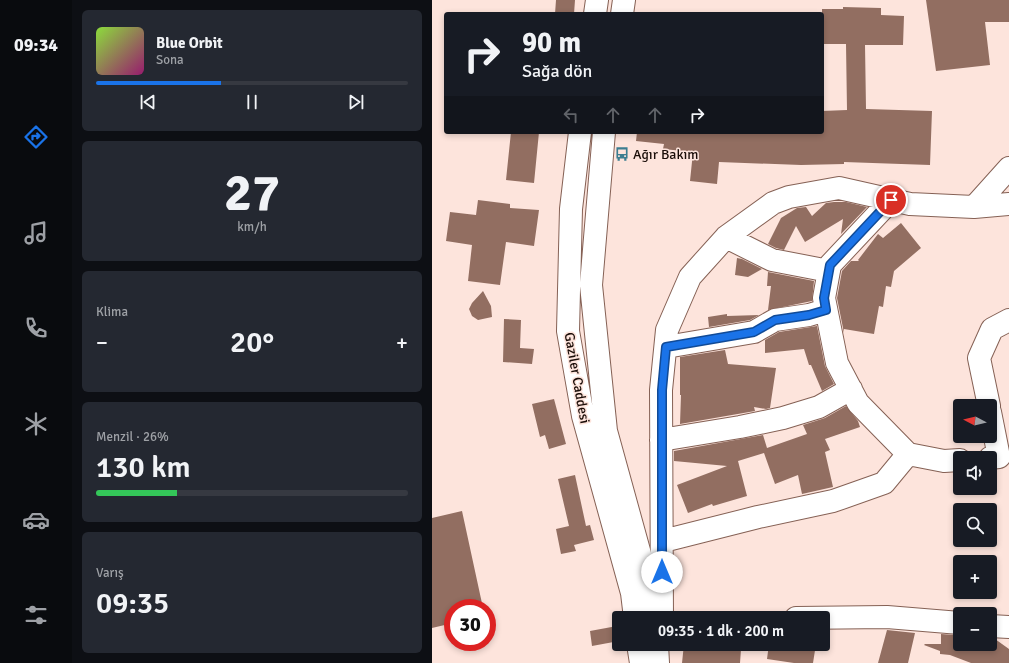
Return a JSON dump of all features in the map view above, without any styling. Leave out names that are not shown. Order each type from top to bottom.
[{"type":"street","points":[[595,12],[597,0]]},
{"type":"street","points":[[622,12],[624,0]]},
{"type":"street","name":"Gaziler Caddesi","points":[[580,134],[571,209],[568,331],[583,416],[632,593],[634,611]]},
{"type":"street","name":"Gaziler Caddesi","points":[[604,134],[591,285],[606,431],[646,576],[654,611]]},
{"type":"street","points":[[974,207],[1009,168]]},
{"type":"street","points":[[662,611],[663,541],[661,440],[662,390],[667,330],[690,277],[726,237],[773,204],[789,196],[839,188],[910,204],[974,207],[1009,204]]},
{"type":"street","points":[[891,200],[830,265],[824,298],[837,363],[858,403],[908,454],[944,461],[953,460]]},
{"type":"street","points":[[726,237],[772,260],[829,271]]},
{"type":"street","points":[[666,347],[754,332],[775,320],[809,315],[826,310]]},
{"type":"street","points":[[988,399],[979,358],[992,329],[1009,320]]},
{"type":"street","points":[[661,440],[740,427],[783,418],[820,407],[851,389]]},
{"type":"street","points":[[996,443],[999,457],[997,457]]},
{"type":"street","points":[[663,541],[758,517],[833,501],[884,483],[908,454]]},
{"type":"street","points":[[830,618],[887,617],[953,622]]},
{"type":"street","points":[[997,626],[1009,627]]},
{"type":"street","points":[[639,651],[641,663]]},
{"type":"street","points":[[657,651],[658,663]]},
{"type":"building","points":[[556,0],[575,0],[574,12],[555,12]]},
{"type":"building","points":[[926,0],[1009,0],[1009,22],[985,22],[990,65],[936,71]]},
{"type":"building","points":[[843,7],[881,8],[881,15],[904,16],[903,45],[865,45],[866,109],[932,111],[930,165],[844,162],[844,164],[801,165],[719,162],[717,184],[690,181],[693,152],[663,149],[664,144],[636,141],[637,134],[824,134],[824,111],[847,110],[846,44],[824,44],[824,12],[822,12],[822,9],[843,9]]},
{"type":"building","points":[[511,134],[539,134],[534,183],[506,180]]},
{"type":"building","points":[[478,200],[510,204],[510,208],[539,210],[534,246],[506,242],[500,285],[468,281],[472,245],[446,241],[450,212],[476,215]]},
{"type":"building","points":[[846,202],[867,207],[841,234],[843,219],[805,242],[796,226],[784,250],[768,244],[781,218],[797,208],[806,207],[812,216],[826,203]]},
{"type":"building","points":[[901,223],[921,248],[894,271],[891,287],[886,286],[883,307],[879,306],[874,334],[844,329],[844,333],[837,298],[842,271],[851,261],[859,261],[858,260],[878,234],[883,238]]},
{"type":"building","points":[[737,258],[762,269],[748,277],[735,275]]},
{"type":"building","points":[[768,272],[814,281],[812,301],[768,310],[771,286],[767,286]]},
{"type":"building","points":[[483,291],[491,306],[492,317],[478,320],[472,316],[469,309],[472,303]]},
{"type":"building","points":[[727,314],[727,316],[759,315],[750,320],[709,327],[708,317]]},
{"type":"building","points":[[504,319],[521,320],[520,348],[534,349],[532,364],[503,362]]},
{"type":"building","points":[[817,326],[825,366],[834,384],[822,391],[811,365],[809,365],[804,349],[765,353],[765,340],[779,332]]},
{"type":"building","points":[[725,350],[728,364],[776,368],[770,408],[766,409],[754,407],[755,411],[680,424],[680,357]]},
{"type":"building","points":[[554,399],[566,444],[549,449],[545,435],[540,437],[532,404]]},
{"type":"building","points":[[846,406],[858,421],[860,427],[825,439],[830,450],[825,452],[833,487],[802,494],[798,475],[775,484],[764,453],[738,461],[747,496],[713,506],[712,504],[688,513],[677,485],[727,466],[674,461],[674,451],[763,435],[767,448],[807,434],[803,425],[825,418]]},
{"type":"building","points":[[575,475],[586,526],[590,525],[594,540],[574,545],[576,551],[561,554],[556,529],[569,526],[558,479]]},
{"type":"building","points":[[462,511],[481,599],[444,599],[444,625],[432,628],[432,518]]},
{"type":"building","points":[[612,627],[612,642],[592,646],[590,631]]},
{"type":"building","points":[[887,630],[915,633],[908,663],[878,663]]},
{"type":"building","points":[[941,634],[953,635],[953,651],[997,651],[997,640],[1009,649],[1009,663],[971,663],[950,655],[940,654],[940,651],[924,645],[941,644]]},
{"type":"building","points":[[683,651],[741,651],[740,663],[682,663]]},
{"type":"building","points":[[768,651],[815,651],[813,663],[794,663],[767,659]]},
{"type":"place","name":"Ağır Bakım","points":[[622,154]]},
{"type":"route","points":[[662,572],[663,541],[661,440],[662,390],[666,347],[754,332],[775,320],[809,315],[826,310],[824,298],[830,265],[891,200]]}]
